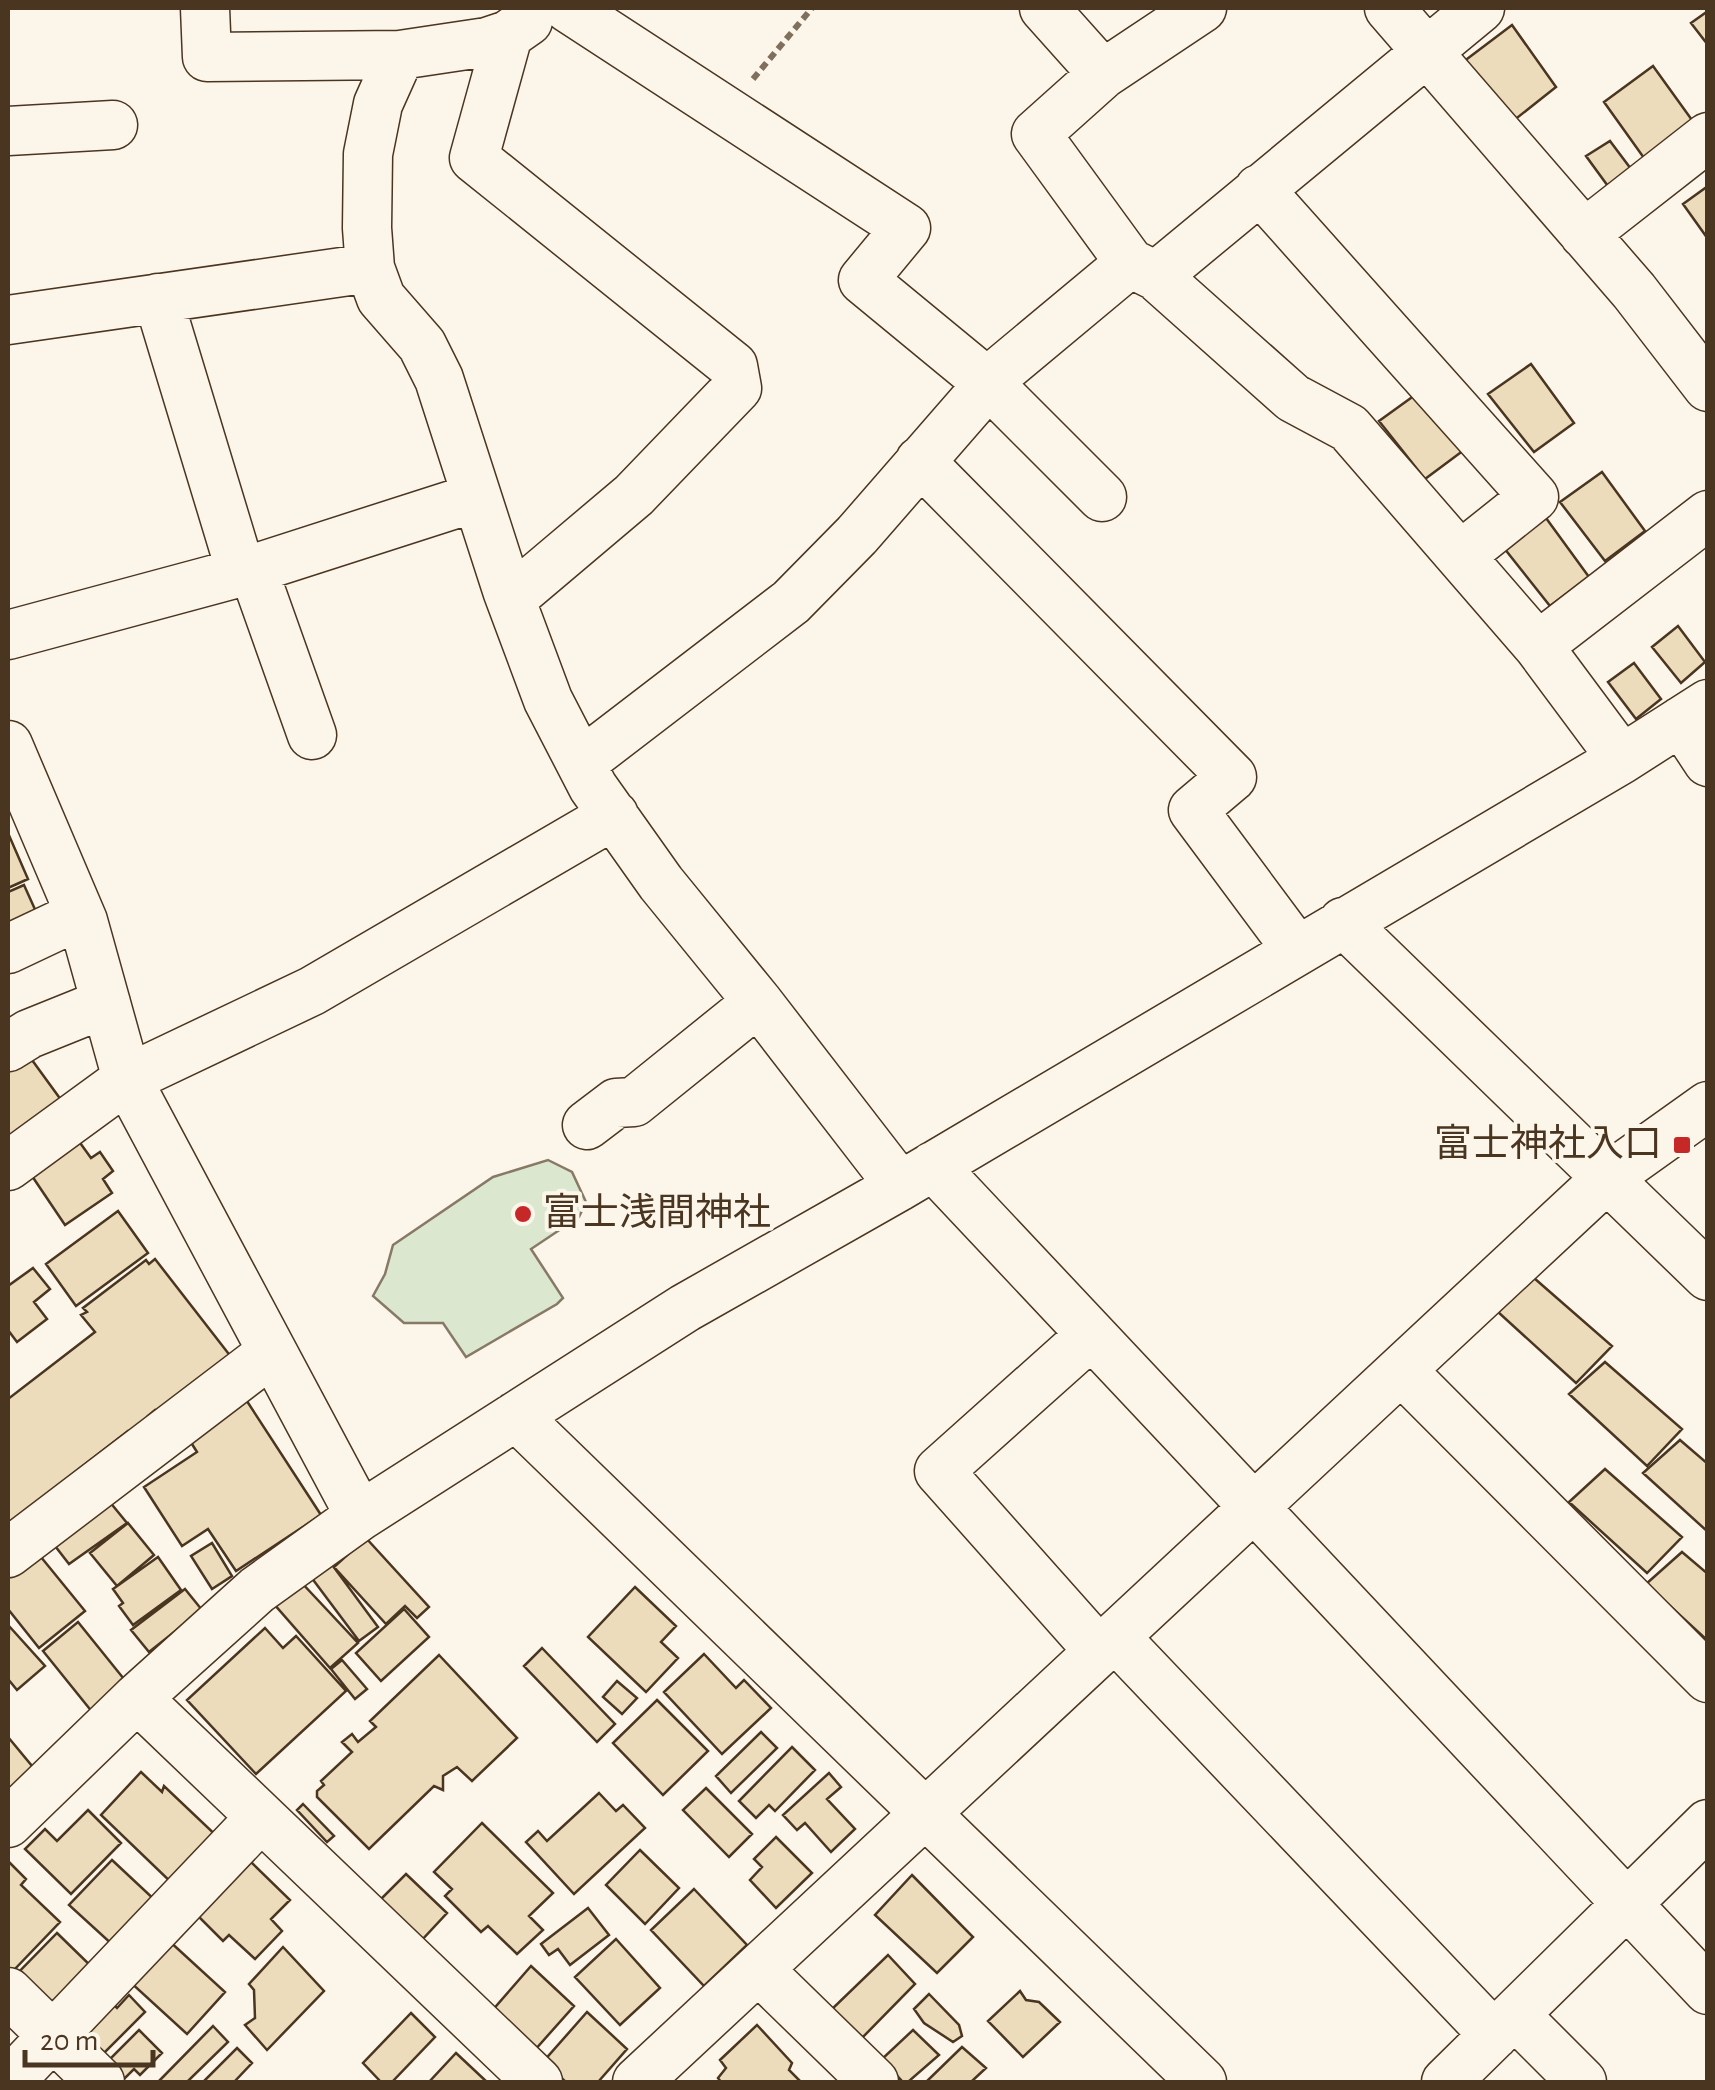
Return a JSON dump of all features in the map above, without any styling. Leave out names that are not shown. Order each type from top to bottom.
[{"type":"street","points":[[205,8],[207,57],[400,54],[449,26],[487,42],[524,21]]},
{"type":"street","points":[[568,8],[906,228],[863,280],[988,383],[1102,497]]},
{"type":"street","points":[[1044,8],[1103,74]]},
{"type":"street","points":[[1202,8],[1103,74],[1036,134],[1143,270],[1293,398],[1349,428],[1538,646],[1622,759]]},
{"type":"street","points":[[1389,8],[1634,291],[1708,387]]},
{"type":"street","points":[[581,763],[791,602],[857,535],[988,383],[1259,189],[1480,8]]},
{"type":"street","points":[[510,599],[634,495],[737,388],[733,366],[474,158],[524,21]]},
{"type":"street","points":[[400,54],[378,104],[368,154],[366,228],[370,268],[380,298],[422,345],[439,379],[510,599],[548,700],[614,815],[661,883],[758,1002],[916,1176],[1091,1335],[1708,1990]]},
{"type":"street","points":[[8,131],[113,125]]},
{"type":"street","points":[[1584,234],[1708,137]]},
{"type":"street","points":[[1259,189],[1534,497],[1460,556]]},
{"type":"street","points":[[8,320],[370,268]]},
{"type":"street","points":[[158,298],[246,570],[312,735]]},
{"type":"street","points":[[920,460],[1232,777],[1194,810],[1297,950]]},
{"type":"street","points":[[8,635],[246,570],[477,497]]},
{"type":"street","points":[[1538,646],[1708,515]]},
{"type":"street","points":[[8,1823],[136,1698],[257,1590],[360,1516],[684,1308],[916,1176],[1694,713],[1708,762]]},
{"type":"street","points":[[8,745],[18,798],[80,915],[128,1079],[360,1516]]},
{"type":"street","points":[[8,1166],[128,1079],[312,991],[614,815]]},
{"type":"street","points":[[8,949],[80,915]]},
{"type":"street","points":[[1343,922],[1708,1276]]},
{"type":"street","points":[[587,1125],[616,1102],[634,1102],[758,1002]]},
{"type":"street","points":[[8,1047],[28,1034],[106,1003]]},
{"type":"street","points":[[637,2082],[1607,1178],[1708,1106]]},
{"type":"street","points":[[1091,1335],[939,1472],[1107,1644],[1505,2024],[1582,2082]]},
{"type":"street","points":[[8,1553],[272,1352]]},
{"type":"street","points":[[1402,1370],[1708,1678]]},
{"type":"street","points":[[516,1416],[1202,2082]]},
{"type":"street","points":[[136,1698],[538,2082]]},
{"type":"street","points":[[9,2082],[261,1817]]},
{"type":"street","points":[[1446,2082],[1708,1824]]},
{"type":"street","points":[[758,1969],[874,2082]]},
{"type":"street","points":[[8,1992],[100,2082]]},
{"type":"path","points":[[726,110],[812,8]]},
{"type":"green space","points":[[548,1160],[572,1172],[586,1202],[579,1217],[531,1249],[563,1298],[557,1304],[466,1357],[443,1323],[404,1323],[373,1296],[385,1274],[393,1245],[493,1177]]},
{"type":"building","points":[[1708,11],[1708,45],[1691,23]]},
{"type":"building","points":[[1512,25],[1556,87],[1508,125],[1463,62]]},
{"type":"building","points":[[1653,66],[1697,127],[1649,165],[1604,102]]},
{"type":"building","points":[[1610,141],[1637,177],[1613,193],[1586,156]]},
{"type":"building","points":[[1708,186],[1708,239],[1683,204]]},
{"type":"building","points":[[1531,364],[1574,423],[1534,452],[1488,394]]},
{"type":"building","points":[[1422,390],[1464,450],[1425,479],[1379,421]]},
{"type":"building","points":[[1602,472],[1645,531],[1605,561],[1560,502]]},
{"type":"building","points":[[1546,518],[1589,577],[1550,606],[1504,548]]},
{"type":"building","points":[[1678,626],[1705,662],[1681,683],[1652,647]]},
{"type":"building","points":[[1634,663],[1661,699],[1636,719],[1608,682]]},
{"type":"building","points":[[8,833],[28,879],[8,888]]},
{"type":"building","points":[[24,885],[42,925],[8,941],[8,892]]},
{"type":"building","points":[[24,1049],[64,1104],[8,1141],[8,1060]]},
{"type":"building","points":[[78,1140],[91,1158],[100,1152],[113,1171],[103,1179],[112,1193],[65,1225],[30,1173]]},
{"type":"building","points":[[118,1211],[148,1253],[76,1306],[46,1264]]},
{"type":"building","points":[[155,1259],[242,1371],[169,1428],[155,1410],[148,1416],[157,1427],[137,1442],[128,1431],[8,1524],[8,1399],[95,1332],[81,1315],[87,1312],[83,1308],[146,1260],[149,1264]]},
{"type":"building","points":[[33,1268],[50,1289],[34,1302],[47,1319],[17,1342],[8,1330],[8,1286]]},
{"type":"building","points":[[1534,1278],[1612,1346],[1576,1383],[1498,1312]]},
{"type":"building","points":[[1605,1362],[1682,1429],[1647,1466],[1569,1394]]},
{"type":"building","points":[[243,1395],[321,1515],[236,1571],[208,1529],[182,1546],[144,1487],[197,1452],[185,1433]]},
{"type":"building","points":[[1680,1440],[1708,1464],[1708,1532],[1643,1473]]},
{"type":"building","points":[[1605,1469],[1682,1537],[1647,1573],[1569,1502]]},
{"type":"building","points":[[100,1490],[127,1523],[69,1564],[45,1533]]},
{"type":"building","points":[[128,1523],[154,1555],[117,1586],[90,1553]]},
{"type":"building","points":[[366,1538],[429,1607],[417,1618],[405,1606],[386,1624],[334,1567]]},
{"type":"building","points":[[212,1543],[232,1576],[212,1589],[191,1556]]},
{"type":"building","points":[[32,1546],[85,1611],[39,1648],[8,1609],[8,1566]]},
{"type":"building","points":[[1682,1552],[1708,1574],[1708,1641],[1646,1584]]},
{"type":"building","points":[[158,1557],[181,1590],[133,1625],[119,1606],[123,1603],[113,1589]]},
{"type":"building","points":[[330,1562],[378,1627],[359,1641],[311,1577]]},
{"type":"building","points":[[300,1581],[358,1643],[330,1668],[274,1604]]},
{"type":"building","points":[[635,1587],[676,1626],[661,1642],[678,1658],[646,1692],[588,1637]]},
{"type":"building","points":[[185,1589],[202,1610],[149,1652],[131,1630]]},
{"type":"building","points":[[404,1609],[429,1637],[381,1681],[356,1653]]},
{"type":"building","points":[[78,1622],[128,1684],[93,1713],[43,1651]]},
{"type":"building","points":[[9,1626],[45,1666],[17,1690],[8,1679]]},
{"type":"building","points":[[265,1628],[283,1648],[296,1636],[346,1691],[256,1774],[187,1700]]},
{"type":"building","points":[[542,1648],[615,1724],[597,1742],[524,1666]]},
{"type":"building","points":[[704,1654],[736,1688],[744,1680],[771,1708],[722,1754],[664,1692]]},
{"type":"building","points":[[439,1655],[517,1738],[472,1781],[457,1767],[443,1776],[443,1790],[434,1786],[369,1849],[317,1797],[317,1791],[324,1785],[321,1781],[352,1752],[342,1742],[352,1734],[358,1742],[376,1727],[370,1721]]},
{"type":"building","points":[[342,1660],[367,1689],[355,1699],[331,1669]]},
{"type":"building","points":[[617,1681],[637,1698],[622,1714],[603,1697]]},
{"type":"building","points":[[657,1700],[708,1751],[663,1795],[613,1743]]},
{"type":"building","points":[[761,1732],[777,1748],[731,1793],[716,1776]]},
{"type":"building","points":[[8,1737],[32,1766],[31,1778],[8,1798]]},
{"type":"building","points":[[792,1747],[815,1770],[775,1811],[769,1805],[756,1818],[739,1801]]},
{"type":"building","points":[[141,1772],[162,1792],[164,1786],[222,1841],[177,1888],[101,1815]]},
{"type":"building","points":[[829,1773],[841,1787],[827,1799],[855,1829],[831,1852],[805,1823],[797,1830],[783,1815]]},
{"type":"building","points":[[706,1788],[752,1834],[729,1857],[683,1810]]},
{"type":"building","points":[[599,1793],[616,1811],[623,1805],[645,1828],[574,1894],[526,1842],[538,1831],[547,1841]]},
{"type":"building","points":[[303,1804],[334,1836],[327,1842],[297,1810]]},
{"type":"building","points":[[88,1810],[121,1843],[71,1894],[25,1849],[45,1829],[57,1841]]},
{"type":"building","points":[[482,1823],[553,1893],[529,1916],[543,1930],[517,1954],[488,1926],[481,1932],[445,1896],[452,1889],[434,1872]]},
{"type":"building","points":[[776,1837],[812,1873],[776,1908],[750,1880],[762,1867],[754,1859]]},
{"type":"building","points":[[640,1850],[679,1888],[645,1924],[606,1885]]},
{"type":"building","points":[[112,1860],[157,1902],[115,1947],[69,1905]]},
{"type":"building","points":[[8,1861],[26,1879],[21,1885],[60,1922],[12,1972],[8,1968]]},
{"type":"building","points":[[251,1862],[290,1900],[271,1919],[282,1931],[255,1959],[229,1935],[223,1941],[198,1916]]},
{"type":"building","points":[[406,1874],[447,1913],[420,1942],[378,1902]]},
{"type":"building","points":[[912,1875],[973,1937],[937,1973],[875,1915]]},
{"type":"building","points":[[694,1889],[747,1945],[704,1986],[651,1930]]},
{"type":"building","points":[[588,1908],[609,1935],[570,1965],[558,1949],[549,1955],[541,1944]]},
{"type":"building","points":[[57,1933],[94,1969],[51,2014],[13,1978]]},
{"type":"building","points":[[167,1939],[225,1992],[187,2034],[129,1981]]},
{"type":"building","points":[[616,1939],[660,1988],[620,2025],[575,1977]]},
{"type":"building","points":[[283,1947],[324,1991],[267,2050],[245,2025],[255,2018],[254,1990],[249,1984]]},
{"type":"building","points":[[888,1955],[915,1984],[860,2040],[832,2009]]},
{"type":"building","points":[[531,1966],[574,2006],[534,2051],[491,2012]]},
{"type":"building","points":[[1020,1991],[1026,2000],[1039,2002],[1060,2022],[1023,2057],[988,2021]]},
{"type":"building","points":[[929,1994],[959,2025],[962,2036],[953,2042],[924,2023],[914,2009]]},
{"type":"building","points":[[129,1995],[145,2012],[97,2060],[74,2037],[110,2001],[117,2008]]},
{"type":"building","points":[[587,2012],[627,2049],[598,2082],[566,2082],[543,2062]]},
{"type":"building","points":[[411,2013],[435,2037],[392,2082],[381,2082],[363,2063]]},
{"type":"building","points":[[757,2025],[792,2063],[789,2070],[801,2082],[721,2082],[718,2078],[726,2068],[720,2060]]},
{"type":"building","points":[[213,2026],[228,2042],[187,2082],[159,2081]]},
{"type":"building","points":[[139,2030],[162,2053],[140,2075],[134,2069],[124,2079],[107,2062]]},
{"type":"building","points":[[913,2030],[939,2055],[908,2082],[902,2081],[882,2059]]},
{"type":"building","points":[[962,2047],[986,2068],[971,2082],[926,2082]]},
{"type":"building","points":[[237,2048],[252,2063],[234,2082],[203,2082]]},
{"type":"building","points":[[456,2053],[487,2082],[429,2082]]},
{"type":"place","name":"富士神社入口","points":[[1682,1145]]},
{"type":"place","name":"富士浅間神社","points":[[523,1214]]}]
